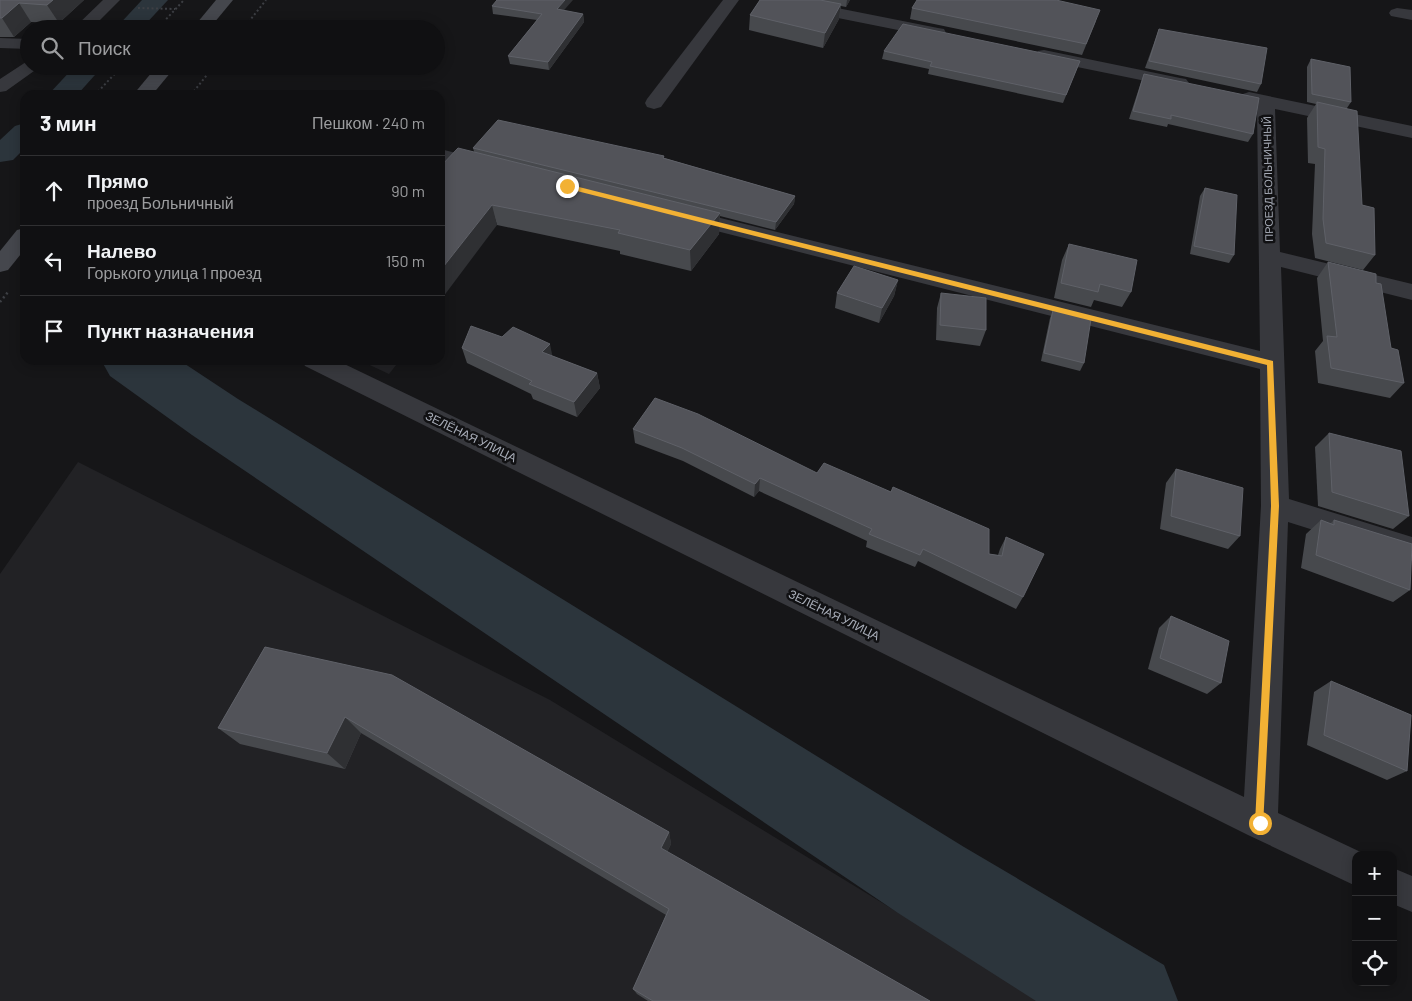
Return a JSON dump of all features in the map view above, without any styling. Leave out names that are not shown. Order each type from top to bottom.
[{"type":"main road","points":[[208,20],[225,0]]},
{"type":"main road","points":[[146,90],[159,75]]},
{"type":"main road","points":[[0,265],[20,242]]},
{"type":"street","points":[[91,20],[112,0]]},
{"type":"street","points":[[654,103],[731,0]]},
{"type":"street","points":[[773,0],[879,13],[953,36]]},
{"type":"street","points":[[0,43],[20,44]]},
{"type":"street","points":[[1032,52],[1197,87]]},
{"type":"street","points":[[0,87],[20,74]]},
{"type":"street","points":[[1236,95],[1412,132]]},
{"type":"street","name":"ПРОЕЗД БОЛЬНИЧНЫЙ","points":[[1260,823],[1275,506],[1266,101]]},
{"type":"street","points":[[445,156],[504,170]]},
{"type":"street","points":[[663,210],[1271,363]]},
{"type":"street","name":"ПРОЕЗД БОЛЬНИЧНЫЙ","points":[[1270,257],[1412,292]]},
{"type":"street","name":"ЗЕЛЁНАЯ УЛИЦА","points":[[324,365],[1260,823],[1352,866]]},
{"type":"street","points":[[1275,506],[1412,549]]},
{"type":"street","points":[[1397,888],[1412,894]]},
{"type":"path","points":[[165,20],[184,0]]},
{"type":"path","points":[[250,20],[266,0]]},
{"type":"path","points":[[100,90],[114,75]]},
{"type":"path","points":[[195,90],[207,75]]},
{"type":"shaded area","points":[[370,365],[396,365],[389,374]]},
{"type":"shaded area","points":[[78,462],[550,700],[1043,1001],[0,1001],[0,574]]},
{"type":"building","points":[[0,0],[53,0],[47,5],[19,3],[0,18]]},
{"type":"building","points":[[497,0],[565,0],[557,9],[583,14],[548,62],[508,56],[542,14],[492,6]]},
{"type":"building","points":[[760,0],[820,0],[841,4],[825,33],[750,15]]},
{"type":"building","points":[[917,0],[1056,0],[1100,10],[1086,44],[912,8]]},
{"type":"building","points":[[903,24],[1080,61],[1066,95],[930,66],[932,62],[884,51]]},
{"type":"building","points":[[1159,29],[1267,48],[1261,84],[1149,61]]},
{"type":"building","points":[[1311,59],[1350,67],[1351,102],[1312,94]]},
{"type":"building","points":[[1144,74],[1259,98],[1253,134],[1171,115],[1171,119],[1133,111]]},
{"type":"building","points":[[1317,102],[1357,111],[1362,205],[1374,208],[1375,255],[1326,243],[1323,219],[1325,149],[1318,147]]},
{"type":"building","points":[[498,120],[664,156],[663,158],[795,196],[776,222],[473,148]]},
{"type":"building","points":[[458,148],[720,213],[690,250],[618,233],[620,230],[492,205],[445,265],[445,162]]},
{"type":"building","points":[[1205,188],[1237,195],[1234,255],[1194,246]]},
{"type":"building","points":[[1069,244],[1137,260],[1131,292],[1100,284],[1098,292],[1061,283]]},
{"type":"building","points":[[1328,262],[1376,274],[1376,283],[1381,284],[1391,348],[1398,350],[1404,383],[1331,368],[1327,336],[1337,337]]},
{"type":"building","points":[[854,266],[898,280],[882,308],[837,293]]},
{"type":"building","points":[[941,293],[986,298],[986,330],[940,325]]},
{"type":"building","points":[[1053,310],[1091,319],[1084,363],[1044,353]]},
{"type":"building","points":[[471,326],[502,337],[513,327],[550,344],[542,352],[597,373],[574,402],[529,384],[532,381],[462,348]]},
{"type":"building","points":[[655,398],[698,414],[817,473],[824,463],[891,492],[893,487],[989,529],[989,554],[1002,556],[1006,537],[1044,554],[1023,597],[923,549],[920,555],[869,534],[872,529],[760,478],[755,484],[682,448],[633,429]]},
{"type":"building","points":[[1329,433],[1401,451],[1409,516],[1332,492]]},
{"type":"building","points":[[1176,469],[1243,488],[1240,536],[1171,516]]},
{"type":"building","points":[[1321,520],[1334,525],[1334,520],[1412,544],[1410,590],[1316,555]]},
{"type":"building","points":[[1171,616],[1229,641],[1221,683],[1160,658]]},
{"type":"building","points":[[265,647],[392,675],[669,832],[661,848],[930,1001],[653,1001],[633,989],[669,909],[345,717],[327,753],[218,728]]},
{"type":"building","points":[[1331,681],[1411,715],[1407,771],[1324,735]]},
{"type":"waterway","points":[[136,20],[156,0]]},
{"type":"waterway","points":[[67,90],[81,75]]},
{"type":"waterway","points":[[3,154],[20,137]]},
{"type":"waterway","points":[[139,365],[215,417],[931,880],[1128,1001]]},
{"type":"route","points":[[567,186],[1271,363],[1275,506],[1260,823]]}]
